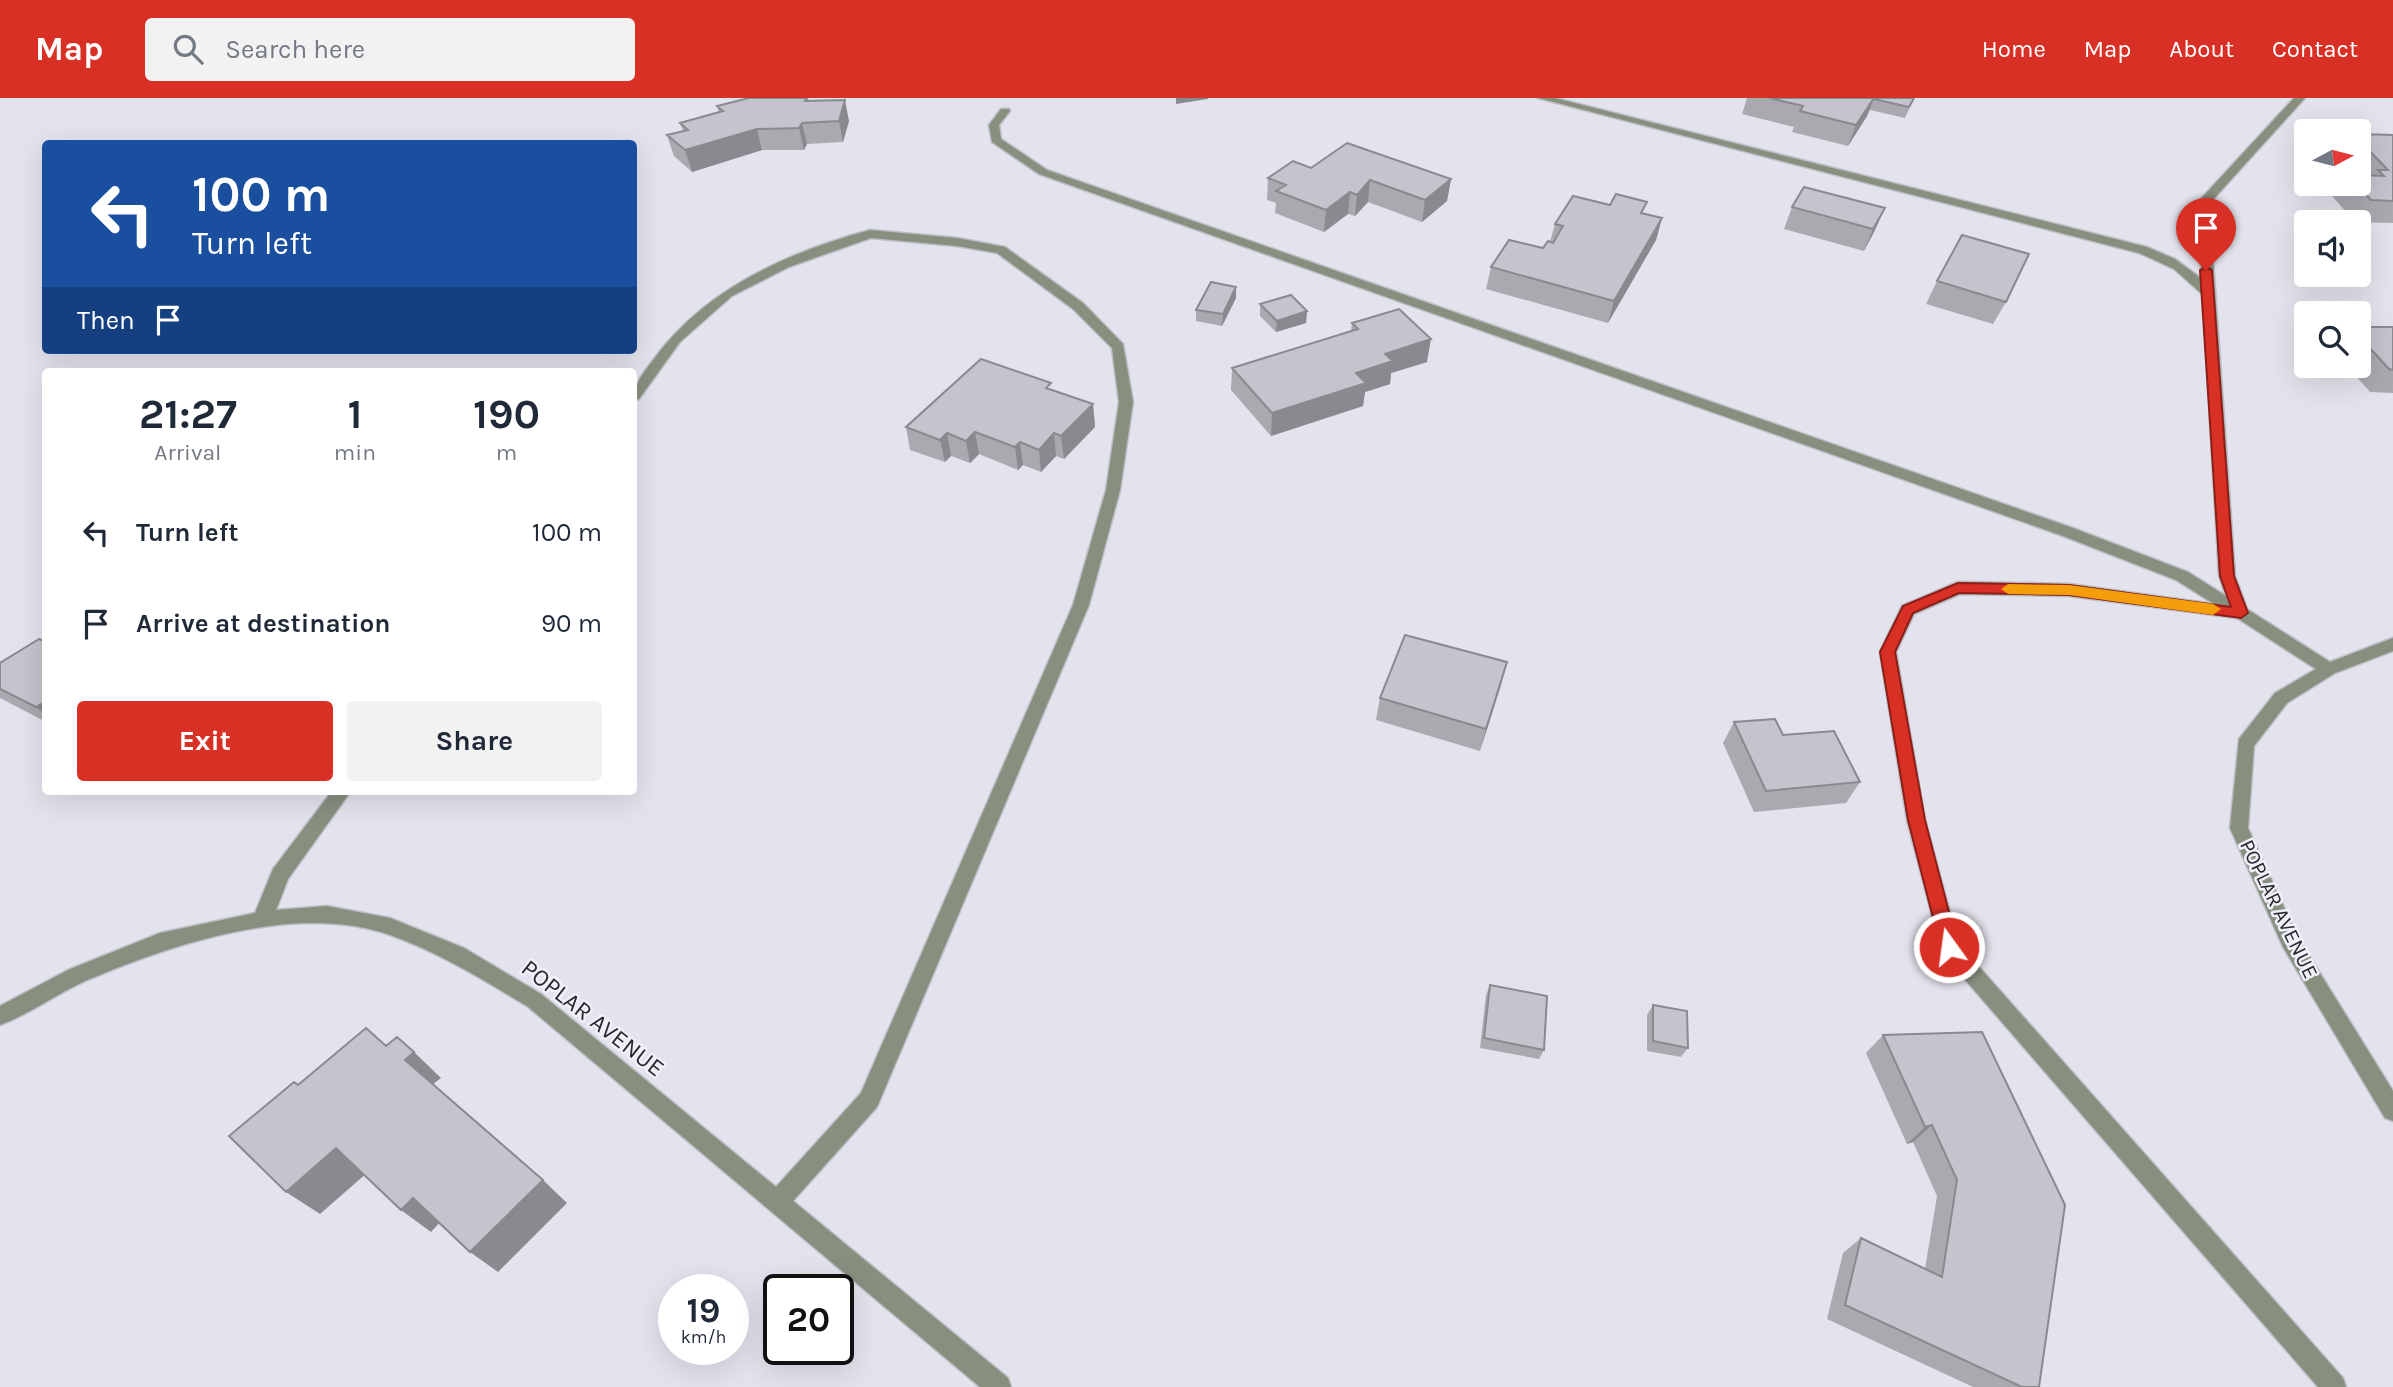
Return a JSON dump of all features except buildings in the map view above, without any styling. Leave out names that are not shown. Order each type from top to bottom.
[{"type":"street","points":[[1543,98],[2143,250],[2171,260],[2190,273],[2207,292]]},
{"type":"street","points":[[2241,613],[2227,576],[2203,203],[2300,98]]},
{"type":"street","points":[[1004,111],[994,125],[996,140],[1043,172],[2068,532],[2182,576],[2329,669]]},
{"type":"street","points":[[637,392],[675,339],[729,293],[785,264],[870,234],[957,242],[1001,250],[1078,306],[1118,347],[1126,402],[1113,490],[1081,605],[869,1100],[778,1201]]},
{"type":"street","points":[[2241,613],[2069,590],[1958,588],[1908,610],[1888,652],[1916,820],[1949,947],[2334,1387]]},
{"type":"street","name":"POPLAR AVENUE","points":[[2393,644],[2329,669],[2281,698],[2245,744],[2239,828],[2290,941],[2393,1111]]},
{"type":"street","points":[[262,920],[280,875],[339,795]]},
{"type":"street","name":"POPLAR AVENUE","points":[[0,1016],[75,976],[167,939],[262,920],[327,914],[390,926],[457,954],[534,1000],[999,1387]]},
{"type":"slow traffic","points":[[2008,589],[2069,590],[2213,609]]},
{"type":"route","points":[[1949,947],[1916,820],[1888,652],[1908,610],[1958,588],[2069,590],[2241,613],[2227,576],[2206,270]]}]
